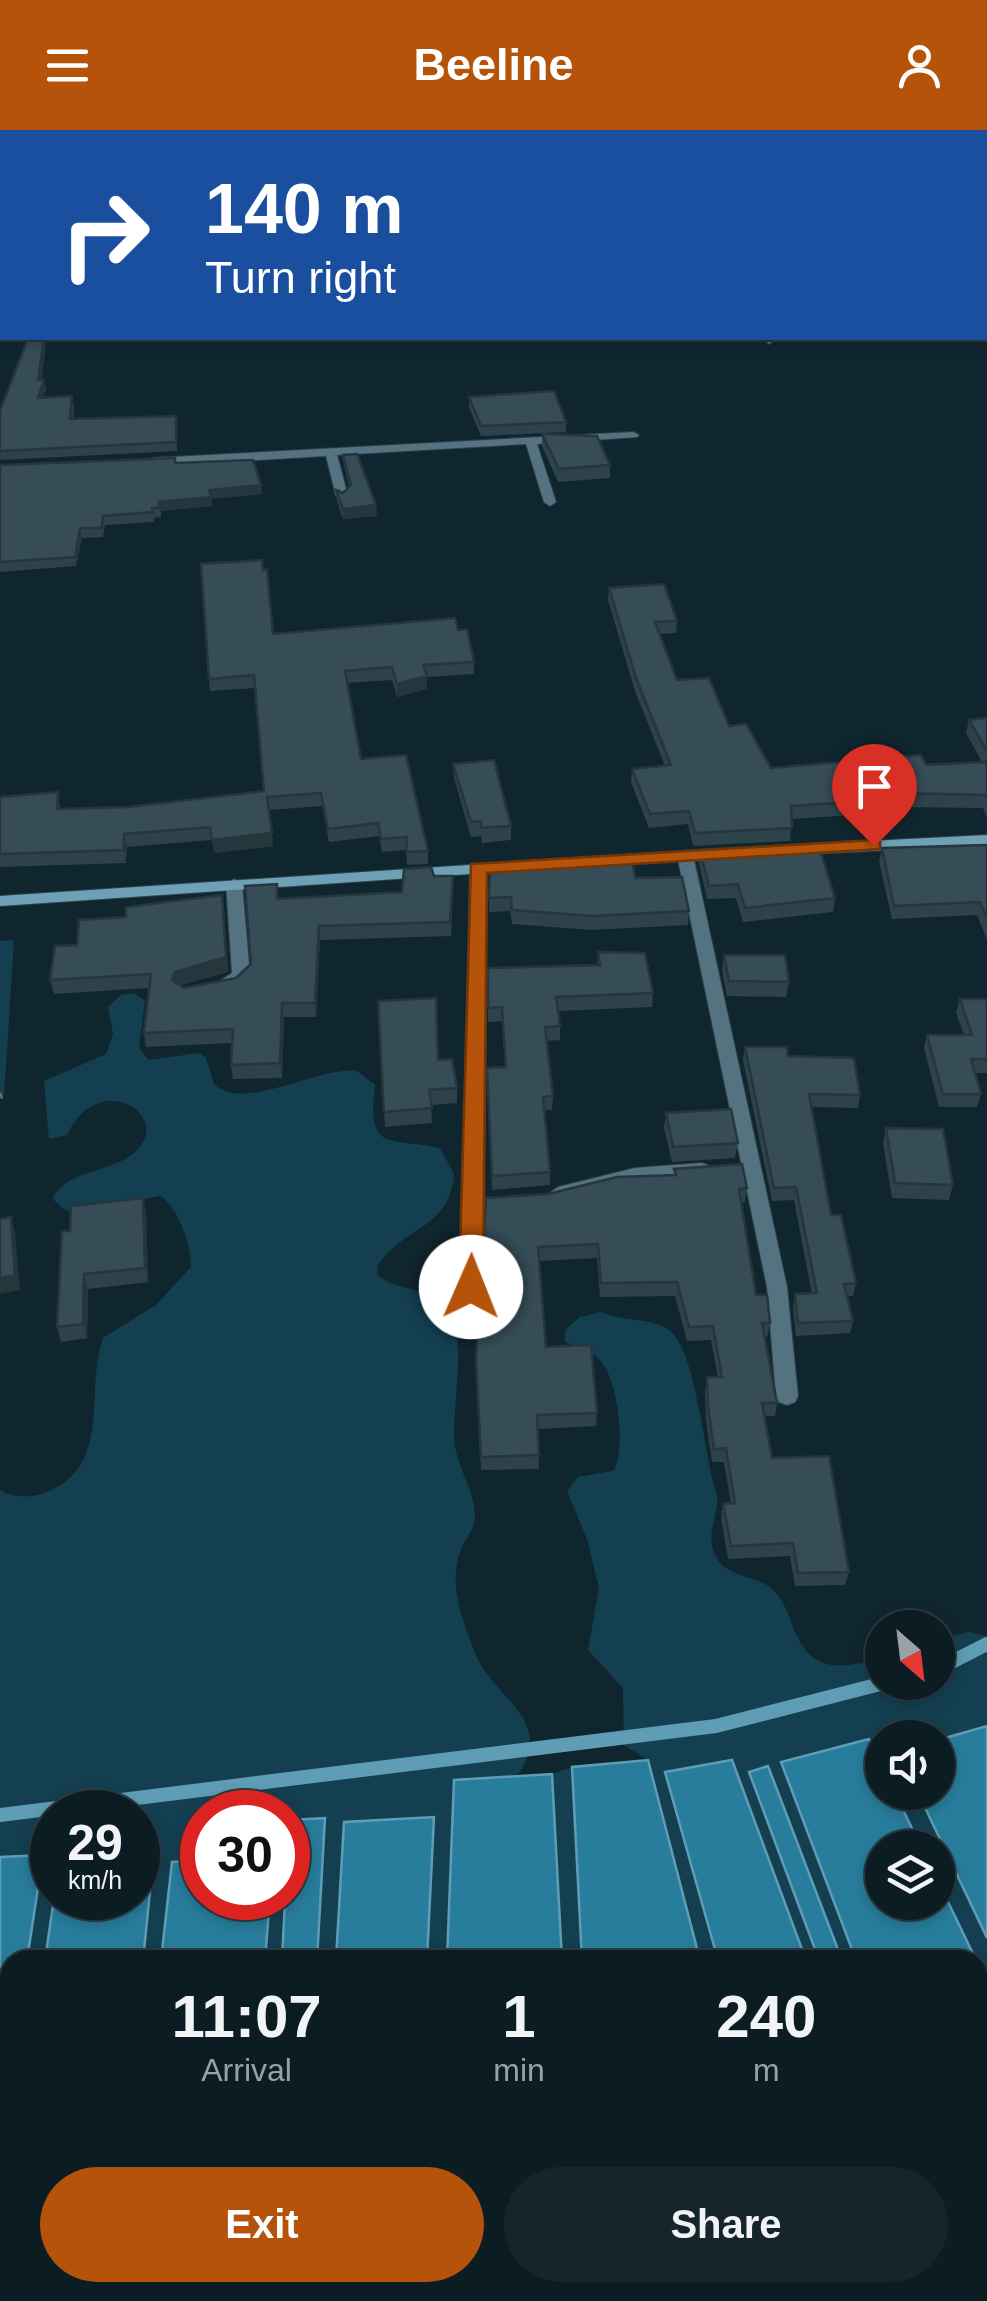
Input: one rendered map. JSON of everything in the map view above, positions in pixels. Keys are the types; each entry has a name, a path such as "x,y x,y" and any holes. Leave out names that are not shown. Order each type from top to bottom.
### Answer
{"street":[{"path":"137,462 633,436"},
{"path":"532,442 550,502"},
{"path":"330,453 342,496"},
{"path":"760,851 987,840"},
{"path":"0,901 742,852"},
{"path":"685,855 735,1168 777,1286 787,1396"},
{"path":"471,1287 481,1201 478,868"},
{"path":"201,989 231,984 242,975 234,884"},
{"path":"528,1198 635,1174 735,1168"}],"shaded area":[{"path":"14,940 4,1095 0,1096 0,941"},
{"path":"134,993 145,1001 139,1048 149,1060 199,1053 206,1058 214,1084 227,1092 244,1094 341,1071 357,1071 375,1085 373,1107 378,1132 395,1141 440,1148 454,1174 443,1207 387,1253 377,1267 378,1276 439,1300 453,1318 458,1350 455,1446 475,1515 457,1563 458,1602 475,1653 518,1710 530,1739 517,1776 454,1781 447,1950 427,1950 433,1818 344,1822 337,1950 318,1950 325,1818 310,1819 310,1790 180,1790 180,1861 172,1862 162,1950 144,1950 147,1920 160,1920 160,1790 30,1790 30,1856 0,1857 0,1490 16,1496 39,1495 66,1481 80,1466 93,1426 103,1338 156,1305 191,1267 183,1228 161,1196 89,1213 63,1208 53,1198 72,1180 123,1160 143,1142 144,1119 124,1103 110,1101 95,1105 80,1116 67,1135 49,1139 44,1081 106,1054 113,1034 108,1007 121,995"},
{"path":"601,1312 662,1326 679,1341 693,1382 717,1495 711,1540 715,1555 727,1568 765,1584 776,1593 798,1639 816,1659 838,1665 865,1662 865,1700 955,1700 955,1635 969,1632 987,1636 987,1726 955,1735 955,1720 865,1720 865,1740 781,1762 852,1950 838,1950 768,1766 749,1773 815,1950 802,1950 732,1760 665,1773 715,1950 697,1950 648,1760 624,1745 623,1688 588,1650 599,1588 587,1539 567,1491 578,1477 613,1471 620,1431 606,1368 595,1356 565,1341 565,1330 580,1317"},
{"path":"987,1726 987,1938 955,1871 955,1830 936,1830 926,1810 955,1810 955,1735"},
{"path":"865,1740 865,1810 903,1810 913,1830 865,1830 865,1920 955,1920 955,1916 971,1950 852,1950 781,1762"},
{"path":"648,1760 697,1950 581,1950 572,1767"},
{"path":"732,1760 802,1950 715,1950 665,1772"},
{"path":"768,1766 838,1950 815,1950 749,1772"},
{"path":"572,1767 581,1950 561,1950 552,1774"},
{"path":"552,1774 561,1950 447,1950 454,1780"},
{"path":"903,1810 926,1810 936,1830 913,1830"},
{"path":"434,1817 427,1950 337,1950 344,1822"},
{"path":"325,1818 318,1950 282,1950 284,1920 310,1920 310,1819"},
{"path":"30,1856 30,1920 33,1920 29,1950 0,1950 0,1857"},
{"path":"180,1861 180,1920 268,1920 266,1950 162,1950 172,1862"},
{"path":"955,1871 987,1938 987,1950 971,1950 955,1916"},
{"path":"33,1920 51,1920 46,1950 29,1950"},
{"path":"51,1920 147,1920 144,1950 46,1950"},
{"path":"268,1920 284,1920 282,1950 266,1950"}],"building":[{"path":"27,340 44,340 38,380 44,380 38,398 72,396 70,419 176,416 176,442 0,451 0,411"},
{"path":"554,391 566,422 481,426 469,397"},
{"path":"542,434 597,436 610,465 559,469"},
{"path":"357,454 376,505 343,509 336,490 343,493 351,485 343,455"},
{"path":"175,458 175,463 253,460 261,485 209,490 211,497 159,502 159,508 152,508 153,512 103,516 102,528 80,528 75,557 0,562 0,465"},
{"path":"262,560 263,570 267,569 273,634 455,618 458,630 467,629 474,662 423,665 427,676 397,684 392,667 345,671 361,759 406,755 428,851 406,852 407,837 381,839 378,823 328,829 321,793 267,797 272,833 212,840 210,827 124,834 124,850 0,854 0,797 58,792 57,809 128,807 264,791 254,675 209,679 201,564"},
{"path":"664,584 677,621 655,622 677,680 709,678 729,726 746,724 771,768 921,755 926,765 987,762 987,797 900,793 903,799 791,806 792,828 695,833 689,811 650,814 632,769 671,765 636,678 609,588"},
{"path":"987,718 987,751 969,720"},
{"path":"494,760 511,826 481,828 481,821 471,822 453,764"},
{"path":"793,845 793,850 820,850 835,898 745,908 738,884 709,886 700,850"},
{"path":"987,845 987,918 980,902 894,906 882,848"},
{"path":"633,864 635,878 682,877 689,911 592,916 512,910 511,897 489,898 490,871"},
{"path":"431,867 434,876 453,876 450,922 319,926 315,1003 282,1003 280,1063 231,1065 233,1029 144,1033 151,974 50,980 55,946 77,945 79,920 126,917 126,907 222,895 226,957 175,972 172,980 184,988 236,978 251,964 245,886 277,884 277,899 402,892 404,869"},
{"path":"598,952 645,953 653,993 556,997 560,1026 545,1027 553,1096 543,1097 550,1172 492,1176 487,1068 506,1067 502,1007 488,1008 488,968 600,965"},
{"path":"724,955 785,955 789,982 729,981"},
{"path":"436,998 438,1060 452,1059 457,1088 429,1090 432,1108 384,1112 378,1001"},
{"path":"960,999 987,999 987,1059 971,1059 981,1094 943,1094 927,1035 972,1035"},
{"path":"745,1047 787,1047 788,1056 854,1058 860,1095 809,1094 831,1215 841,1215 856,1283 844,1284 853,1321 798,1323 795,1294 817,1293 796,1187 774,1188"},
{"path":"731,1109 738,1143 673,1147 666,1113"},
{"path":"886,1128 943,1129 953,1185 895,1183"},
{"path":"742,1164 747,1188 739,1189 756,1295 767,1295 770,1323 762,1323 777,1403 762,1403 772,1458 829,1456 849,1572 798,1573 793,1543 731,1546 723,1504 735,1503 726,1448 714,1449 708,1407 707,1377 722,1377 713,1326 689,1327 677,1282 601,1283 598,1244 538,1247 546,1347 591,1345 597,1413 537,1415 539,1455 481,1457 476,1360 486,1198 548,1194 617,1177 676,1175 674,1169"},
{"path":"143,1198 145,1268 84,1274 83,1324 57,1327 62,1231 70,1231 71,1206"},
{"path":"11,1217 15,1275 0,1278 0,1219"}],"waterway":[{"path":"955,1660 987,1644"},
{"path":"0,1815 716,1726 865,1688"}],"route":[{"path":"471,1287 478,868 874,846"}]}
